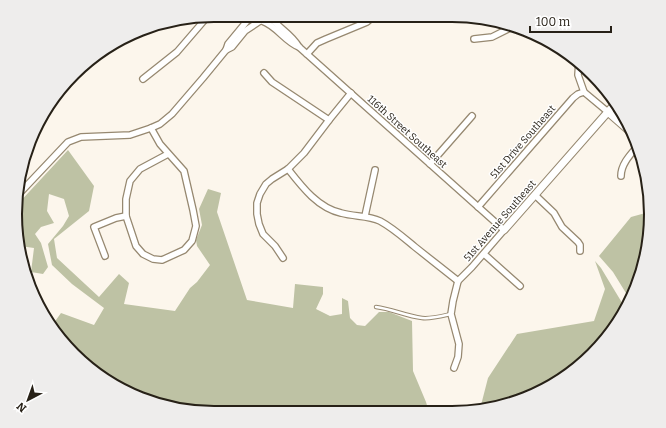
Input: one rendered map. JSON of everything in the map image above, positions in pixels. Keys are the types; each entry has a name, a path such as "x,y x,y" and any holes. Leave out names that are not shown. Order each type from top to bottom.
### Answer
{"street":[{"path":"143,79 177,52 203,22"},
{"path":"24,189 68,142 81,137 130,135 160,124 172,114 226,50 228,44 247,22"},
{"path":"226,50 232,47 245,31 259,22"},
{"name":"116th Street Southeast","path":"264,22 268,23 294,45 299,46"},
{"name":"116th Street Southeast","path":"273,22 351,94 504,230"},
{"path":"307,54 317,43 367,22"},
{"path":"474,39 492,37 506,30"},
{"path":"578,70 578,75 584,92 621,123"},
{"path":"264,73 272,82 329,120"},
{"name":"51st Drive Southeast","path":"478,207 573,98 584,92"},
{"path":"283,258 275,246 263,234 259,224 257,208 260,194 272,178 288,169 304,153 351,94"},
{"name":"51st Avenue Southeast","path":"454,368 458,357 459,344 451,314 458,281 484,254 612,107"},
{"path":"430,164 472,116"},
{"path":"151,128 160,144 184,171 196,226 192,241 184,250 162,260 153,259 143,254 136,246 126,216 126,199 130,181 140,169 168,154"},
{"path":"621,176 621,170 628,157 633,151"},
{"path":"288,169 312,197 325,206 339,213 352,216 365,216 380,221 395,230 458,281"},
{"path":"365,216 375,170"},
{"path":"535,195 554,213 562,227 578,242 580,245 580,251"},
{"path":"105,256 94,227 116,218 126,216"},
{"path":"484,254 520,286"}],"lane":[{"path":"376,308 387,309 414,317 424,318 451,314"}],"green space":[{"path":"68,150 94,186 89,211 54,239 57,258 99,297 119,274 129,283 124,304 175,311 190,288 197,282 210,265 197,246 196,240 202,225 199,209 208,189 221,193 217,212 247,300 293,308 295,284 323,287 323,294 316,309 330,316 342,314 342,298 348,301 350,318 357,325 365,326 379,312 389,312 412,321 413,371 427,406 201,406 152,396 129,386 107,374 87,358 78,350 55,322 61,313 94,325 104,308 72,284 52,265 48,244 69,216 64,199 49,194 47,211 54,223 41,227 35,234 41,243 48,267 43,274 31,272 34,248 25,247 22,227 22,199"},
{"path":"644,213 644,227 634,276 626,294 613,272 599,256 631,217"},
{"path":"595,261 601,268 622,303 612,321 588,350 559,374 537,386 514,396 481,403 488,378 517,334 594,321 605,289"}]}
